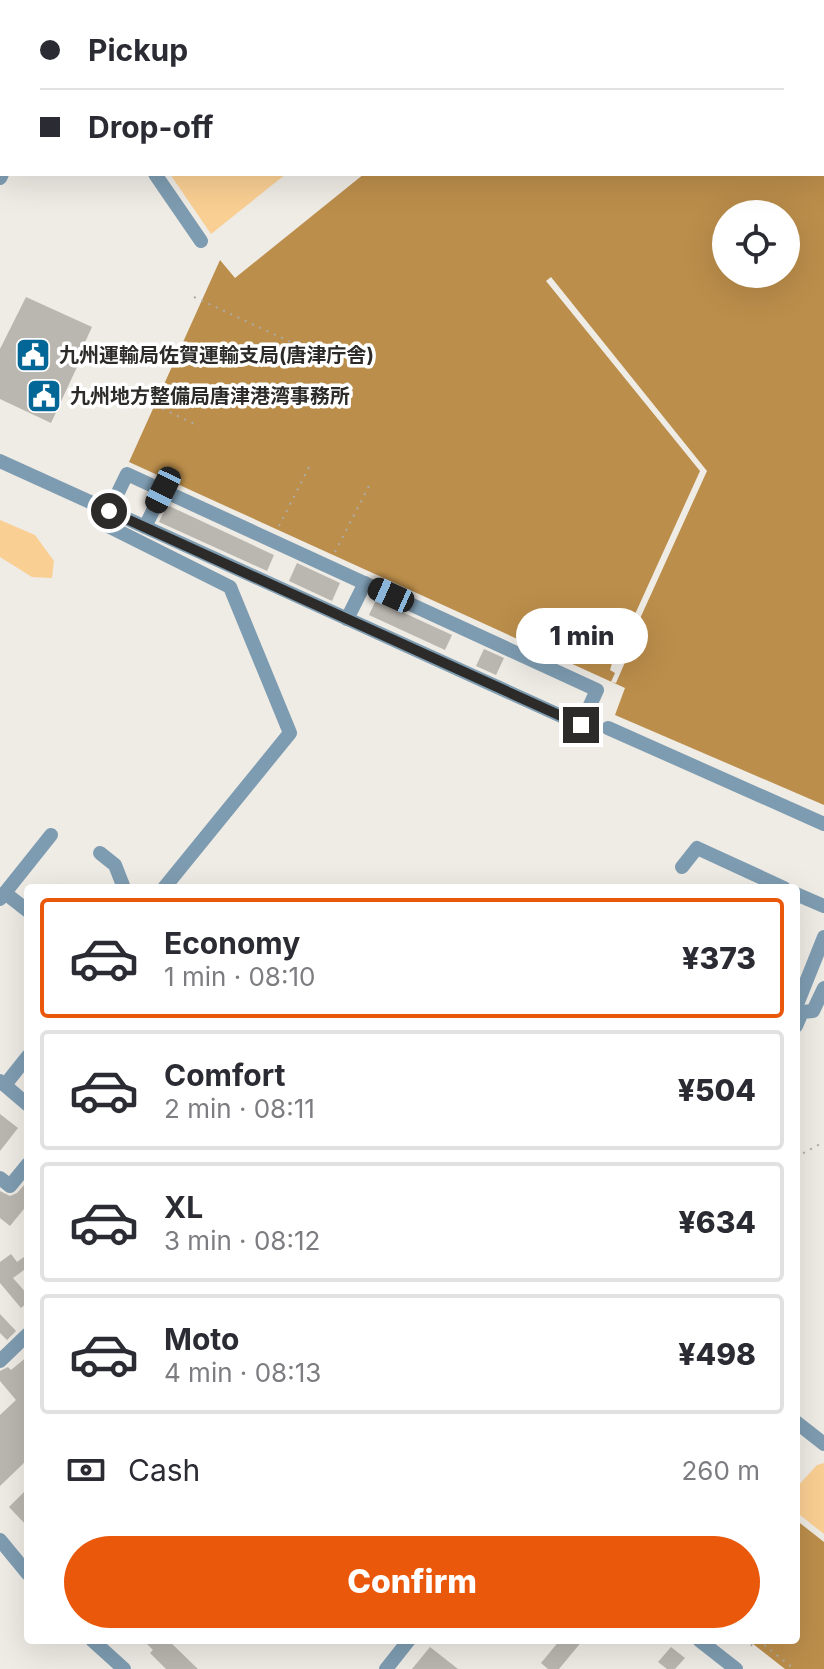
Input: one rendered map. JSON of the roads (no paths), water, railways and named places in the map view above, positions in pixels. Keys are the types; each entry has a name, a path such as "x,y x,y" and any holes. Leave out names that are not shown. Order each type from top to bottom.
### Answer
{"street":[{"path":"156,176 201,241"},
{"path":"0,461 230,587 290,733 167,884"},
{"path":"127,474 597,690 581,725 145,527 108,518 127,474"},
{"path":"145,527 163,490"},
{"path":"347,619 365,583"},
{"path":"608,728 824,824"},
{"path":"24,909 2,896 51,835"},
{"path":"682,867 697,848 775,884"},
{"path":"100,853 115,865 122,884"},
{"path":"800,896 824,906"},
{"path":"800,997 824,937"},
{"path":"800,1017 802,1012 813,1011 824,988"},
{"path":"24,1060 2,1083 24,1102"},
{"path":"0,1178 10,1186 24,1169"},
{"path":"0,1361 24,1338"},
{"path":"800,1425 824,1444"},
{"path":"0,1540 24,1569"},
{"path":"96,1644 124,1669"},
{"path":"386,1669 406,1644"},
{"path":"704,1644 736,1669"}],"place":[{"name":"九州運輸局佐賀運輸支局(唐津庁舎)","path":"33,355"},
{"name":"九州地方整備局唐津港湾事務所","path":"44,396"}]}
